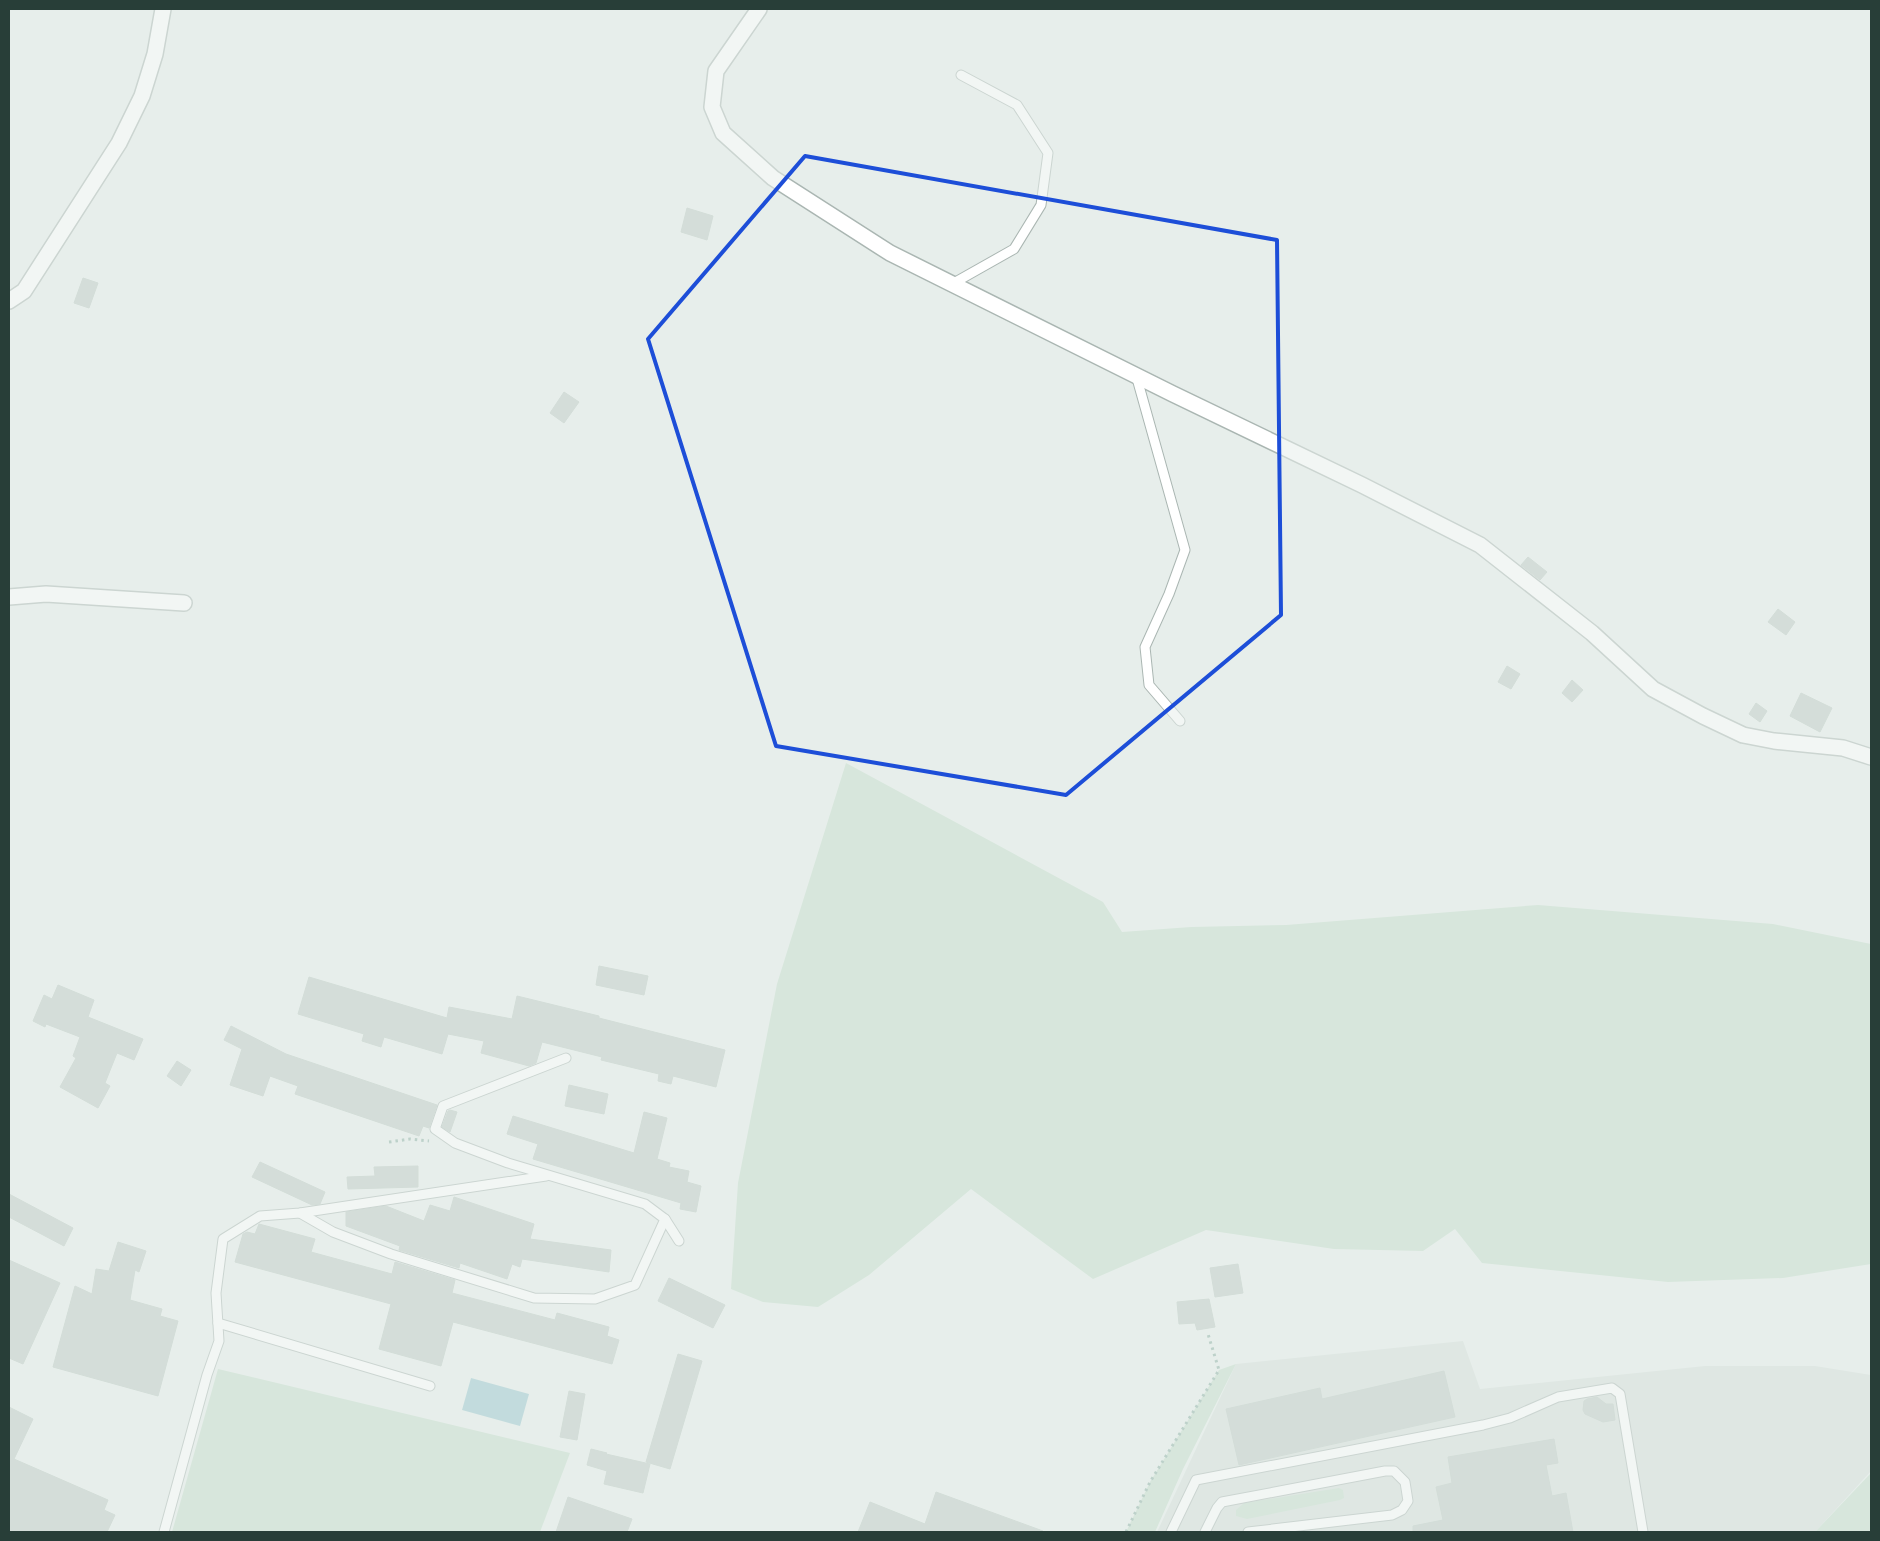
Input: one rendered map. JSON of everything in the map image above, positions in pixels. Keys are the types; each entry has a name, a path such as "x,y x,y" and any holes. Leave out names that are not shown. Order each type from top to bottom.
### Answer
{"street":[{"path":"9,301 24,291 119,143 142,96 156,54 163,9"},
{"path":"759,9 716,70 712,107 724,133 773,178 890,253 1480,545 1592,632 1652,688 1703,716 1742,735 1774,741 1843,748 1871,757"},
{"path":"9,597 46,594 184,604"}],"lane":[{"path":"952,284 1014,249 1041,205 1048,153 1017,104 961,75"},
{"path":"1136,375 1186,550 1146,647 1149,685 1180,721"},
{"path":"566,1058 443,1106 435,1129 455,1143 508,1163 645,1204 665,1219 679,1241"},
{"path":"164,1532 207,1376 219,1341 216,1293 223,1239 260,1216 300,1213 548,1175"},
{"path":"300,1213 333,1232 391,1254 534,1298 586,1299 594,1299 634,1284 665,1219"},
{"path":"218,1323 430,1386"},
{"path":"1171,1532 1196,1480 1483,1425 1510,1418 1558,1397 1612,1388 1620,1394 1643,1532"},
{"path":"1205,1532 1222,1502 1385,1471 1394,1471 1405,1482 1408,1501 1402,1510 1392,1515 1248,1532"}],"path":[{"path":"389,1142 410,1139 455,1143"},
{"path":"1126,1532 1150,1482 1219,1370 1208,1334"}],"highlighted area":[{"path":"805,156 1277,240 1281,615 1066,795 776,746 648,339"}],"shaded area":[{"path":"1463,1341 1480,1389 1705,1366 1815,1366 1871,1375 1871,1471 1815,1532 1157,1532 1236,1364"}],"green space":[{"path":"846,763 1103,902 1122,932 1191,927 1286,925 1538,905 1773,924 1871,944 1871,1264 1783,1278 1668,1282 1482,1263 1455,1229 1423,1251 1334,1249 1206,1230 1093,1279 971,1189 869,1275 818,1307 763,1302 731,1289 738,1183 777,984"},
{"path":"1236,1364 1183,1469 1155,1532 1126,1532 1150,1482 1219,1370"},
{"path":"218,1369 570,1453 540,1532 172,1532"},
{"path":"1871,1473 1871,1532 1815,1532"},
{"path":"1339,1488 1343,1490 1344,1498 1340,1500 1247,1519 1236,1516 1236,1510 1244,1503"}],"water":[{"path":"471,1378 529,1394 520,1426 462,1410"}],"building":[{"path":"687,208 713,216 707,240 681,232"},
{"path":"83,278 98,283 89,308 74,303"},
{"path":"564,392 579,402 564,423 550,413"},
{"path":"1528,557 1547,572 1540,580 1521,565"},
{"path":"1778,609 1795,622 1786,635 1768,622"},
{"path":"1507,666 1520,674 1511,689 1498,682"},
{"path":"1572,680 1583,690 1572,702 1562,693"},
{"path":"1801,693 1832,708 1820,732 1790,716"},
{"path":"1756,703 1767,711 1760,722 1749,714"},
{"path":"599,966 648,976 644,995 596,985"},
{"path":"309,977 447,1018 449,1007 512,1019 517,996 725,1050 716,1087 673,1076 671,1084 658,1081 659,1074 601,1060 602,1057 542,1042 536,1063 529,1066 481,1053 484,1041 448,1034 442,1054 384,1037 381,1047 362,1041 364,1034 298,1014"},
{"path":"58,985 94,1000 88,1017 143,1039 134,1060 117,1053 105,1083 110,1086 98,1108 60,1087 76,1058 73,1056 80,1037 46,1024 45,1027 33,1021 44,995 52,999"},
{"path":"231,1026 286,1054 437,1105 429,1128 423,1126 419,1136 295,1094 298,1086 270,1076 263,1096 230,1085 242,1049 224,1040"},
{"path":"177,1061 191,1070 181,1086 167,1076"},
{"path":"569,1085 608,1094 604,1114 565,1106"},
{"path":"450,1110 457,1112 450,1132 442,1127"},
{"path":"644,1112 667,1118 657,1159 670,1163 669,1167 689,1171 687,1182 701,1186 696,1212 680,1209 681,1203 533,1159 538,1144 507,1134 513,1116 634,1153"},
{"path":"260,1162 325,1192 320,1204 312,1205 252,1177"},
{"path":"418,1166 418,1187 348,1189 347,1177 375,1176 374,1167"},
{"path":"9,1194 73,1228 64,1246 9,1217"},
{"path":"454,1197 534,1224 530,1239 611,1250 609,1272 522,1259 520,1267 512,1264 507,1279 460,1263 459,1268 399,1250 400,1246 346,1226 346,1212 386,1206 424,1221 430,1205 450,1211"},
{"path":"259,1224 315,1239 311,1252 392,1274 395,1262 455,1280 452,1293 555,1320 557,1313 609,1327 607,1336 619,1340 612,1364 453,1322 441,1366 379,1349 391,1304 235,1262 243,1234 247,1232 255,1234"},
{"path":"118,1242 146,1251 139,1272 135,1270 130,1300 162,1309 160,1316 178,1321 158,1396 53,1367 75,1286 92,1294 96,1269 109,1271"},
{"path":"9,1260 60,1283 23,1364 9,1358"},
{"path":"1238,1264 1243,1293 1215,1297 1210,1268"},
{"path":"669,1278 725,1305 713,1328 658,1301"},
{"path":"1209,1299 1215,1327 1197,1330 1195,1323 1179,1324 1177,1302"},
{"path":"678,1354 702,1361 670,1469 646,1462"},
{"path":"1444,1371 1455,1417 1239,1465 1226,1409 1320,1388 1322,1399"},
{"path":"569,1391 585,1394 577,1440 560,1437"},
{"path":"1597,1397 1606,1404 1613,1404 1615,1420 1603,1422 1585,1414 1583,1410 1584,1401"},
{"path":"9,1407 33,1419 14,1459 108,1500 104,1510 115,1515 107,1532 9,1532"},
{"path":"1554,1439 1558,1463 1546,1465 1552,1496 1566,1493 1573,1532 1413,1532 1413,1526 1443,1520 1436,1487 1452,1483 1448,1457"},
{"path":"591,1449 650,1464 643,1493 604,1484 607,1471 587,1465"},
{"path":"936,1492 1043,1531 858,1532 870,1502 925,1524"},
{"path":"568,1497 632,1519 627,1532 556,1532"}]}
